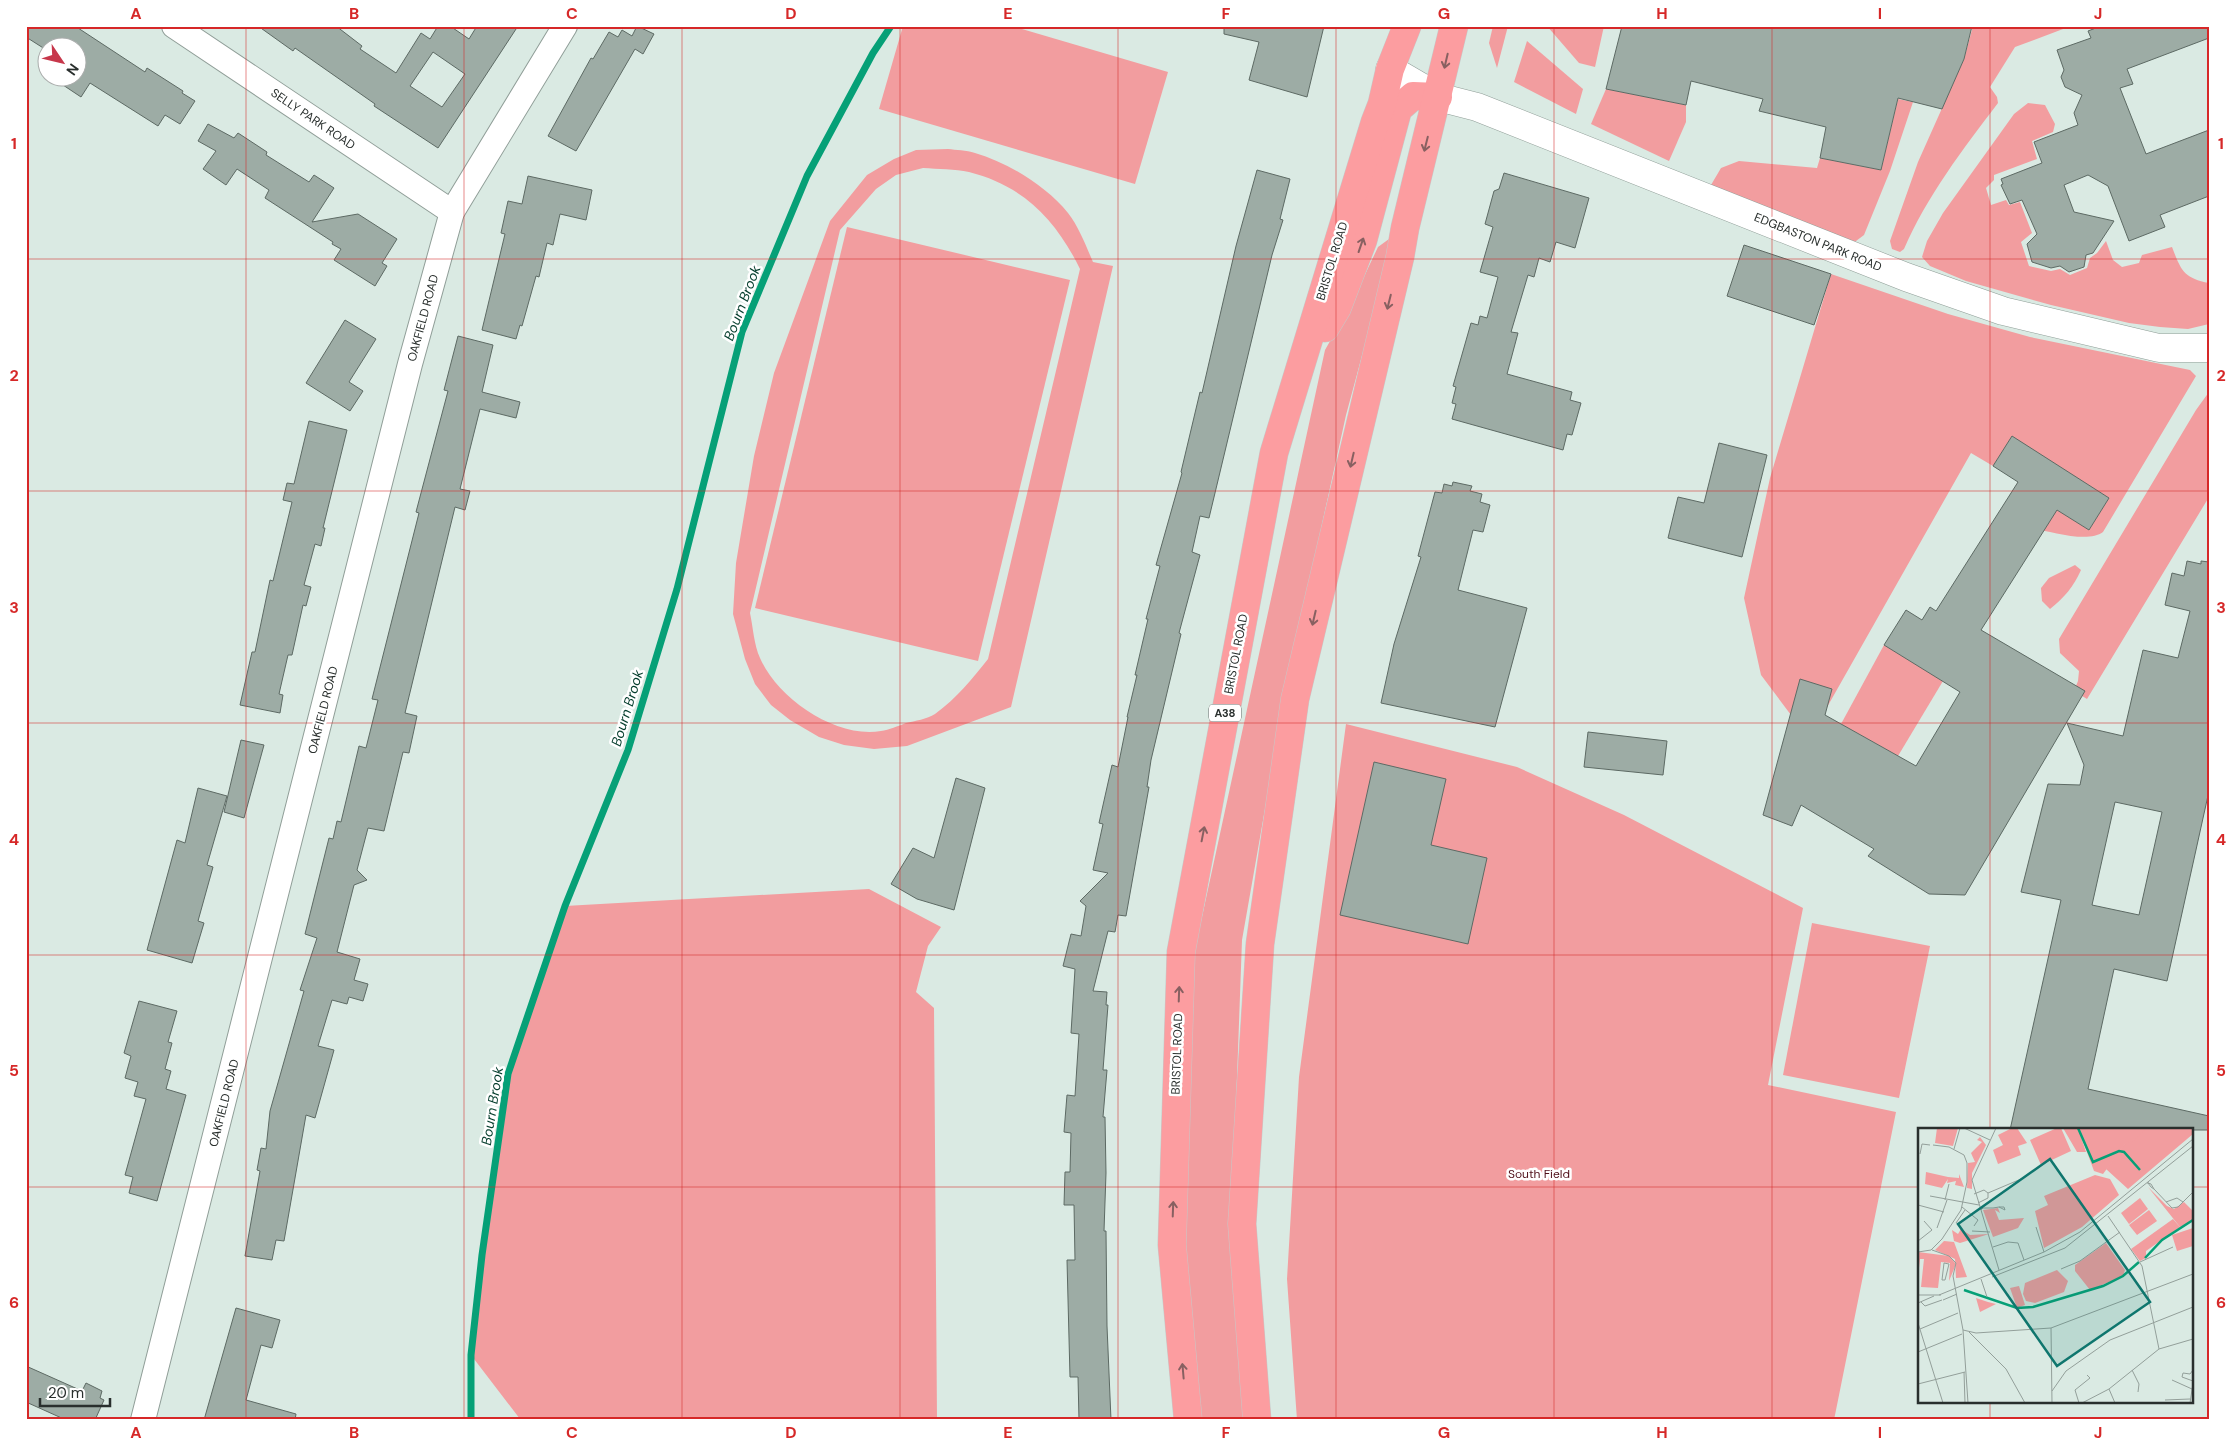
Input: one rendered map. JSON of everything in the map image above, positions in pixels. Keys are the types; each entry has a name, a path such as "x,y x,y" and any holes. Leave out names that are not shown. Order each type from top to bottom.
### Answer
{"highway":[{"name":"BRISTOL ROAD","path":"1188,1420 1172,1245 1181,952 1274,453 1382,104 1390,69 1406,26"},
{"path":"1257,1420 1242,1224 1260,944 1294,699 1454,26"},
{"path":"1301,366 1338,308 1363,240 1398,109 1413,96 1438,96"}],"street":[{"name":"SELLY PARK ROAD","path":"174,26 452,212"},
{"name":"OAKFIELD ROAD","path":"143,1420 410,364 452,212 565,26"},
{"name":"EDGBASTON PARK ROAD","path":"1390,69 1438,96 1477,107 1906,277 2004,311 2159,348 2209,348"}],"green space":[{"path":"903,26 1012,26 1168,72 1135,184 879,109"},
{"path":"1493,26 1508,26 1497,68 1489,43"},
{"path":"1547,26 1604,26 1595,67 1579,63"},
{"path":"1973,26 2071,26 2015,47 1990,87 1997,97 1998,103 1946,173 1923,210 1904,249 1900,252 1892,249 1890,241 1918,162 1964,59"},
{"path":"1527,41 1583,89 1576,114 1514,82"},
{"path":"1606,89 1686,105 1686,122 1669,161 1591,124"},
{"path":"1898,99 1913,102 1890,171 1864,235 1852,244 1711,185 1721,168 1739,161 1817,168 1820,158 1881,170"},
{"path":"2028,103 2045,105 2055,124 2053,132 2032,141 2037,159 1994,175 1994,180 1986,188 1991,205 2006,200 2009,205 2020,202 2032,233 2021,242 2029,266 2051,271 2060,269 2070,275 2087,268 2090,258 2097,253 2106,241 2113,260 2122,267 2139,263 2142,255 2172,247 2184,272 2200,281 2209,283 2209,324 2188,329 2160,327 2129,323 2051,305 1966,281 1930,266 1922,257 1927,241 1943,213 2014,114"},
{"path":"948,149 968,151 988,157 1014,169 1038,185 1068,213 1079,230 1093,262 1113,266 1011,707 907,746 874,749 844,745 819,737 790,720 771,705 755,684 745,659 733,614 736,563 754,456 774,373 830,221 867,175 894,159 916,150","holes":["923,168 969,172 989,178 1022,196 1049,220 1071,251 1080,269 988,659 957,695 935,714 925,719 887,730 864,732 846,729 827,722 794,701 780,687 768,673 760,658 750,613 840,230 876,189 896,175"]},
{"path":"847,227 1070,280 978,661 755,608"},
{"path":"1389,239 1392,245 1346,415 1287,684 1242,940 1232,1217 1244,1420 1200,1420 1185,1248 1195,949 1325,350 1351,304 1378,247"},
{"path":"1831,274 1948,314 2030,337 2190,370 2196,376 2103,532 2096,535 2078,537 2029,528 2045,502 2089,530 2109,498 2012,437 1993,466 1971,453 1809,739 1761,675 1744,598 1770,478"},
{"path":"2209,392 2209,497 2087,699 2074,691 2079,671 2060,653 2059,639 2196,410"},
{"path":"2075,565 2081,570 2075,581 2064,596 2050,609 2042,601 2041,588 2049,578"},
{"path":"1884,645 1943,681 1898,756 1841,724"},
{"name":"South Field","path":"1346,724 1517,767 1624,815 1803,908 1768,1085 1896,1112 1834,1420 1297,1420 1287,1279 1299,1077"},
{"path":"869,889 941,927 928,946 916,992 934,1008 937,1419 520,1419 471,1355 508,1074 565,906"},
{"path":"1812,923 1930,946 1899,1098 1783,1075"}],"building":[{"path":"26,26 75,26 145,72 147,68 195,101 180,124 165,115 158,126 90,83 88,86 88,38 38,38 38,45 26,37"},
{"path":"258,26 336,26 362,46 360,49 396,73 421,33 430,39 438,26 450,26 469,39 477,26 518,26 438,148 374,106 375,104 295,48 293,51","holes":["433,52 465,74 442,107 410,86"]},
{"path":"637,26 654,34 643,54 635,49 576,151 548,136 591,58 593,59 609,32 618,37 622,30 632,36"},
{"path":"1224,26 1324,26 1307,97 1249,80 1259,42 1224,34"},
{"path":"1622,26 1972,26 1964,59 1942,109 1898,98 1881,170 1820,158 1826,127 1759,111 1763,99 1691,81 1686,105 1606,89"},
{"path":"2101,26 2209,26 2209,38 2127,69 2133,84 2120,88 2146,154 2209,130 2209,196 2160,215 2165,227 2129,241 2108,186 2088,175 2064,185 2074,212 2114,221 2093,253 2086,255 2084,267 2069,272 2060,266 2051,268 2032,262 2027,244 2037,234 2022,200 2010,204 2001,185 2003,184 2001,179 2042,163 2034,142 2078,125 2074,113 2082,95 2065,87 2061,77 2064,70 2057,50 2091,38 2088,31"},
{"path":"68,88 87,88 81,97"},
{"path":"208,124 234,138 238,133 267,152 266,155 309,182 314,175 334,188 312,222 358,214 397,239 382,263 387,266 375,286 334,260 341,249 332,244 333,242 265,198 269,190 237,169 226,185 203,169 216,151 198,141"},
{"path":"1257,170 1290,179 1280,219 1283,220 1272,255 1209,518 1200,516 1192,552 1200,555 1179,633 1181,634 1151,760 1147,787 1149,787 1126,916 1118,915 1115,932 1108,931 1093,991 1107,992 1106,1005 1108,1005 1103,1070 1107,1070 1103,1117 1105,1117 1106,1173 1104,1231 1106,1231 1107,1326 1111,1420 1079,1420 1078,1377 1070,1377 1067,1260 1075,1260 1074,1205 1064,1205 1065,1172 1070,1172 1071,1133 1064,1132 1067,1095 1075,1096 1079,1034 1071,1033 1075,969 1063,966 1071,934 1081,936 1086,906 1080,901 1108,873 1093,870 1103,824 1099,823 1112,765 1118,767 1137,675 1135,675 1148,619 1146,619 1160,566 1156,565 1182,473 1236,246"},
{"path":"1504,173 1589,198 1575,248 1556,242 1550,262 1539,258 1534,277 1528,275 1511,332 1518,333 1507,374 1572,392 1570,400 1581,403 1572,435 1567,434 1563,450 1452,419 1456,404 1452,403 1456,387 1453,386 1471,323 1478,325 1480,316 1487,318 1498,277 1480,272 1493,227 1485,224 1494,191 1499,189"},
{"path":"528,176 592,190 586,220 560,214 553,245 547,243 539,277 536,276 522,326 520,325 516,339 482,330 505,234 501,233 508,201 522,204"},
{"path":"1744,245 1831,274 1814,325 1727,296"},
{"path":"345,320 376,339 349,382 363,391 350,411 306,383"},
{"path":"458,336 493,345 482,392 520,402 516,418 480,409 460,489 470,491 465,510 455,507 405,713 417,716 409,753 403,752 384,831 368,828 357,870 367,880 354,885 337,952 360,959 354,980 368,984 363,1001 349,997 347,1004 332,1000 318,1046 334,1050 315,1118 306,1115 284,1241 276,1240 272,1260 245,1256 260,1171 257,1170 261,1148 266,1149 270,1111 304,991 300,990 317,938 305,934 329,838 333,839 337,821 341,822 359,746 366,748 378,700 372,699 419,513 416,512 448,391 444,390"},
{"path":"309,421 347,430 323,528 325,528 321,546 315,544 304,585 311,587 306,606 303,605 292,655 288,655 279,694 283,695 280,713 240,705 252,652 255,652 270,580 273,581 292,502 283,500 287,483 294,484"},
{"path":"2012,436 2109,498 2089,530 2057,510 1981,630 2085,691 1965,895 1929,894 1868,856 1874,849 1801,805 1792,826 1763,815 1800,679 1832,689 1825,715 1916,766 1960,692 1884,645 1906,610 1922,620 1930,607 1936,611 2018,482 1993,466"},
{"path":"1719,443 1767,455 1742,557 1668,538 1678,497 1704,503"},
{"path":"1453,482 1472,486 1470,491 1482,494 1480,502 1490,505 1483,532 1473,530 1458,590 1527,608 1495,727 1381,703 1394,644 1421,557 1418,556 1435,492 1442,493 1444,484 1452,486"},
{"path":"2187,561 2201,564 2201,561 2209,562 2209,791 2167,981 2114,969 2088,1089 2209,1116 2209,1130 2192,1130 2192,1128 2010,1128 2061,900 2021,892 2048,784 2080,785 2084,765 2067,723 2123,736 2143,650 2178,658 2190,611 2165,605 2172,573 2184,576","holes":["2115,802 2162,812 2139,915 2092,905"]},
{"path":"1588,732 1667,741 1663,775 1584,767"},
{"path":"241,740 264,745 244,818 224,812"},
{"path":"1374,762 1446,779 1431,845 1487,858 1468,944 1340,915"},
{"path":"956,778 985,788 954,910 917,899 891,884 913,848 934,858"},
{"path":"198,788 227,796 207,865 213,867 198,921 204,923 192,963 147,950 177,840 185,843"},
{"path":"139,1001 177,1011 168,1042 172,1043 165,1069 171,1071 166,1089 186,1095 157,1201 129,1193 133,1177 125,1175 146,1099 134,1096 138,1082 125,1078 131,1056 124,1053"},
{"path":"236,1308 280,1320 272,1348 261,1345 246,1400 296,1414 295,1420 204,1420"},
{"path":"26,1366 82,1391 86,1383 102,1391 100,1398 104,1400 95,1420 66,1420 26,1402"}],"waterway":[{"name":"Bourn Brook","path":"471,1420 471,1355 482,1255 508,1074 565,906 628,750 677,589 742,332 807,176 873,53 891,26"}]}
